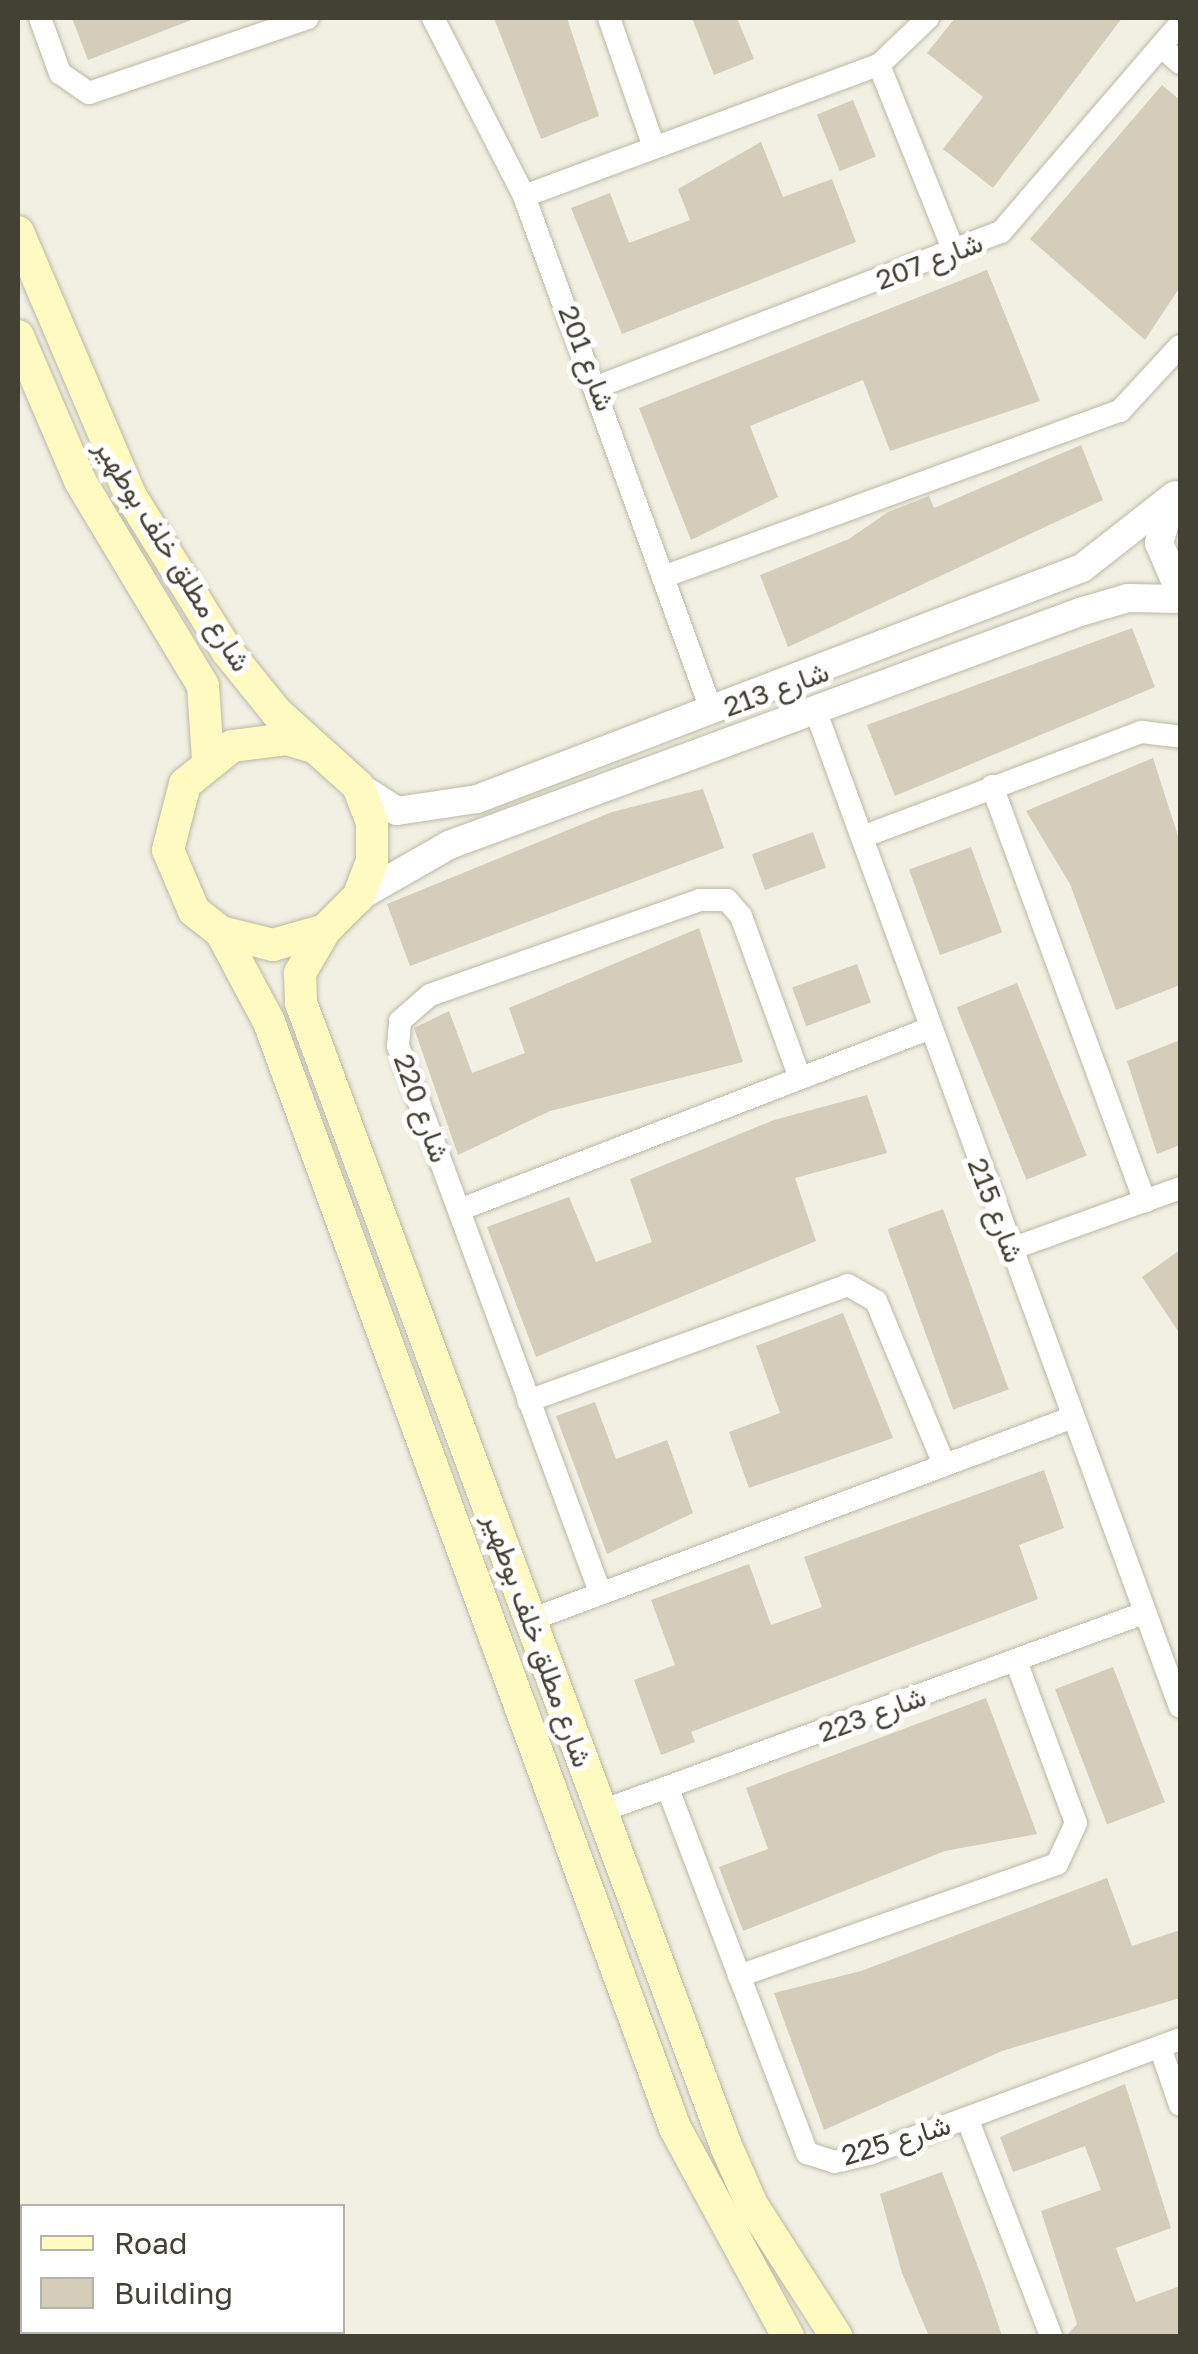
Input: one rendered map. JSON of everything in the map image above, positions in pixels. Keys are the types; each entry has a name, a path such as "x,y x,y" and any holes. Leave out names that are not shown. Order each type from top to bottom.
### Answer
{"main road":[{"name":"شارع مطلق خلف بوطهير","path":"18,232 130,495 227,651 314,747"},
{"name":"شارع مطلق خلف بوطهير","path":"18,336 80,481 203,686 208,759"},
{"path":"259,739 314,747 358,786 372,822 372,860 358,897 324,930 273,945 221,932 185,897 168,850 185,784 208,759 259,739"},
{"name":"شارع مطلق خلف بوطهير","path":"324,930 300,973 301,1003 533,1619 600,1812 752,2205 836,2336"},
{"name":"شارع مطلق خلف بوطهير","path":"221,932 270,1022 675,2128 788,2336"}],"street":[{"path":"40,18 60,73 89,93 264,25 308,18"},
{"name":"شارع 201","path":"432,18 524,196 599,386 712,712"},
{"path":"609,18 654,146"},
{"path":"524,196 879,65 928,18"},
{"name":"شارع 207","path":"599,386 1000,232 1180,24"},
{"path":"1160,46 1180,62"},
{"path":"879,65 954,252"},
{"path":"663,578 1120,411 1180,346"},
{"path":"1178,492 1160,544 1180,595"},
{"name":"شارع 213","path":"358,786 397,811 456,806 712,712 1082,568 1178,492"},
{"name":"شارع 213","path":"358,897 448,845 1080,612 1128,598 1180,595"},
{"name":"شارع 215","path":"816,712 928,1029 1180,1707"},
{"path":"862,837 1142,732 1180,737"},
{"path":"992,786 1144,1202"},
{"name":"شارع 220","path":"600,1592 398,1046 400,1021 430,995 700,900 726,900 741,916 800,1075"},
{"path":"459,1210 800,1075 928,1029"},
{"path":"1012,1250 1180,1188"},
{"path":"528,1401 848,1285 876,1301 944,1464"},
{"path":"533,1619 1071,1418"},
{"name":"شارع 223","path":"600,1812 1144,1613"},
{"path":"739,1976 1057,1864 1076,1822 1016,1661"},
{"name":"شارع 225","path":"668,1789 807,2152 834,2162 1170,2043"},
{"path":"1170,2043 1180,2104"},
{"path":"967,2118 1051,2336"}],"building":[{"path":"72,18 194,18 194,19 88,60"},
{"path":"494,18 567,18 599,116 541,139"},
{"path":"692,18 737,18 754,59 714,75"},
{"path":"955,18 1122,18 993,188 943,149 983,97 927,53"},
{"path":"1162,85 1180,100 1180,287 1145,340 1030,239"},
{"path":"853,100 876,157 840,171 817,115"},
{"path":"761,142 783,197 832,179 856,242 622,334 571,208 610,193 629,243 690,220 678,189"},
{"path":"987,270 1040,401 890,451 863,380 750,426 778,497 691,540 639,408"},
{"path":"1081,445 1103,500 788,647 760,575 849,539 888,512 929,496 934,508"},
{"path":"1132,628 1155,687 895,796 867,725"},
{"path":"1153,758 1178,836 1180,985 1116,1010 1070,884 1026,811"},
{"path":"703,789 724,848 410,966 387,904 612,812"},
{"path":"813,832 826,868 765,890 752,854"},
{"path":"971,847 1002,933 940,955 909,870"},
{"path":"699,928 743,1062 550,1111 458,1155 414,1028 449,1011 472,1073 525,1053 509,1008"},
{"path":"857,964 871,1003 806,1026 792,988"},
{"path":"1017,983 1087,1155 1026,1180 957,1007"},
{"path":"1180,1040 1180,1145 1157,1154 1127,1061"},
{"path":"867,1095 887,1153 795,1178 816,1241 536,1357 487,1227 569,1197 596,1262 652,1242 630,1179 774,1120"},
{"path":"943,1209 1009,1389 953,1410 888,1229"},
{"path":"1180,1250 1180,1334 1142,1277"},
{"path":"843,1313 893,1438 749,1488 729,1432 780,1413 756,1346"},
{"path":"595,1402 616,1459 667,1440 693,1513 607,1554 556,1416"},
{"path":"1044,1470 1064,1528 1019,1545 1038,1599 691,1732 695,1742 661,1755 634,1680 675,1665 651,1600 749,1564 771,1625 822,1607 804,1557"},
{"path":"1113,1667 1165,1802 1107,1825 1055,1689"},
{"path":"986,1698 1037,1834 945,1851 743,1931 719,1867 768,1849 746,1788"},
{"path":"1107,1878 1132,1946 1180,1930 1180,1998 1002,2051 824,2130 774,1993 861,1971"},
{"path":"1125,2084 1171,2228 1116,2248 1136,2302 1180,2286 1180,2334 1066,2336 1077,2324 1041,2211 1101,2190 1085,2146 1013,2172 1000,2137"},
{"path":"942,2172 1002,2336 929,2336 902,2273 880,2194"}]}
